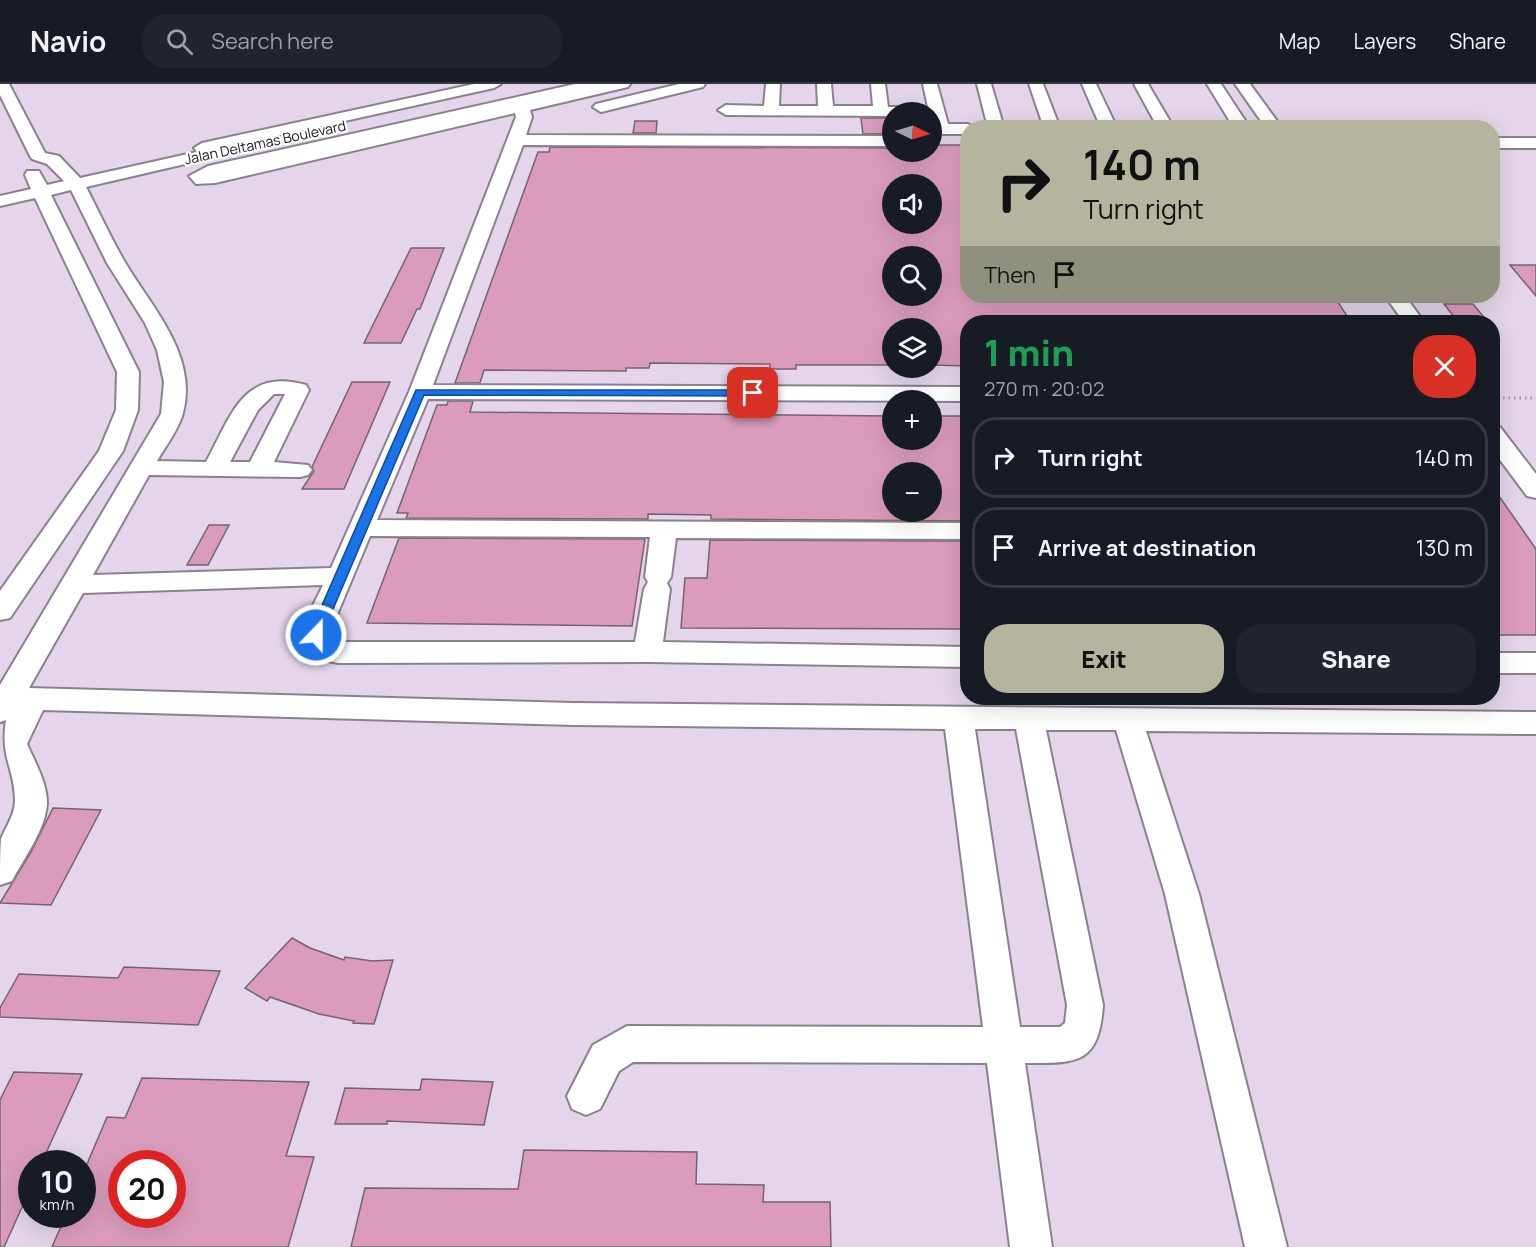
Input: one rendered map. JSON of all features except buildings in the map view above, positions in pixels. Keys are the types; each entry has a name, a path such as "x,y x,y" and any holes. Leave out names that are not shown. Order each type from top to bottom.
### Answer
{"street":[{"path":"2,84 38,156 53,160 73,179 116,263 155,323 168,350 175,382 172,414 143,468 73,584 11,701"},
{"path":"73,179 494,84"},
{"name":"Jalan Deltamas Boulevard","path":"0,201 37,187 73,179 529,84"},
{"path":"595,84 208,171 197,176 201,179 215,178 623,84"},
{"path":"586,110 698,84"},
{"path":"771,110 773,84"},
{"path":"824,84 826,110"},
{"path":"726,110 881,111 878,84"},
{"path":"930,84 932,102"},
{"path":"984,84 994,120"},
{"path":"1036,84 1049,120"},
{"path":"1089,84 1105,120"},
{"path":"1141,84 1161,120"},
{"path":"1214,84 1237,120"},
{"path":"1242,84 1268,120"},
{"path":"661,108 666,92"},
{"path":"1226,101 1255,101"},
{"path":"522,108 524,117 516,140 420,392 316,635 318,650 326,652 648,652 960,657"},
{"path":"942,132 960,130"},
{"path":"942,135 960,140"},
{"path":"516,140 882,141"},
{"path":"1500,143 1536,143"},
{"path":"0,611 111,451 127,410 128,372 37,187 30,163 38,156"},
{"path":"0,191 37,187"},
{"path":"214,469 259,394 273,387 298,390 258,470"},
{"path":"420,392 960,394"},
{"path":"1500,443 1536,491"},
{"path":"143,468 300,470"},
{"path":"362,528 960,531"},
{"path":"648,652 664,529"},
{"path":"73,584 342,576"},
{"path":"1500,663 1536,663"},
{"path":"11,701 574,714 961,735 1032,734 1127,719 1536,723"},
{"path":"0,871 16,843 31,804 25,776 12,744 21,721 11,701"},
{"path":"1127,719 1182,894 1266,1247"},
{"path":"586,1096 606,1058 627,1044 1068,1045 1083,1030 1085,1005 1032,734"},
{"path":"961,735 1031,1247"}],"path":[{"path":"1500,398 1536,398"}],"shaded area":[{"path":"0,84 1536,84 1536,1247 0,1247"}],"route":[{"path":"316,635 420,392 753,393"}]}
